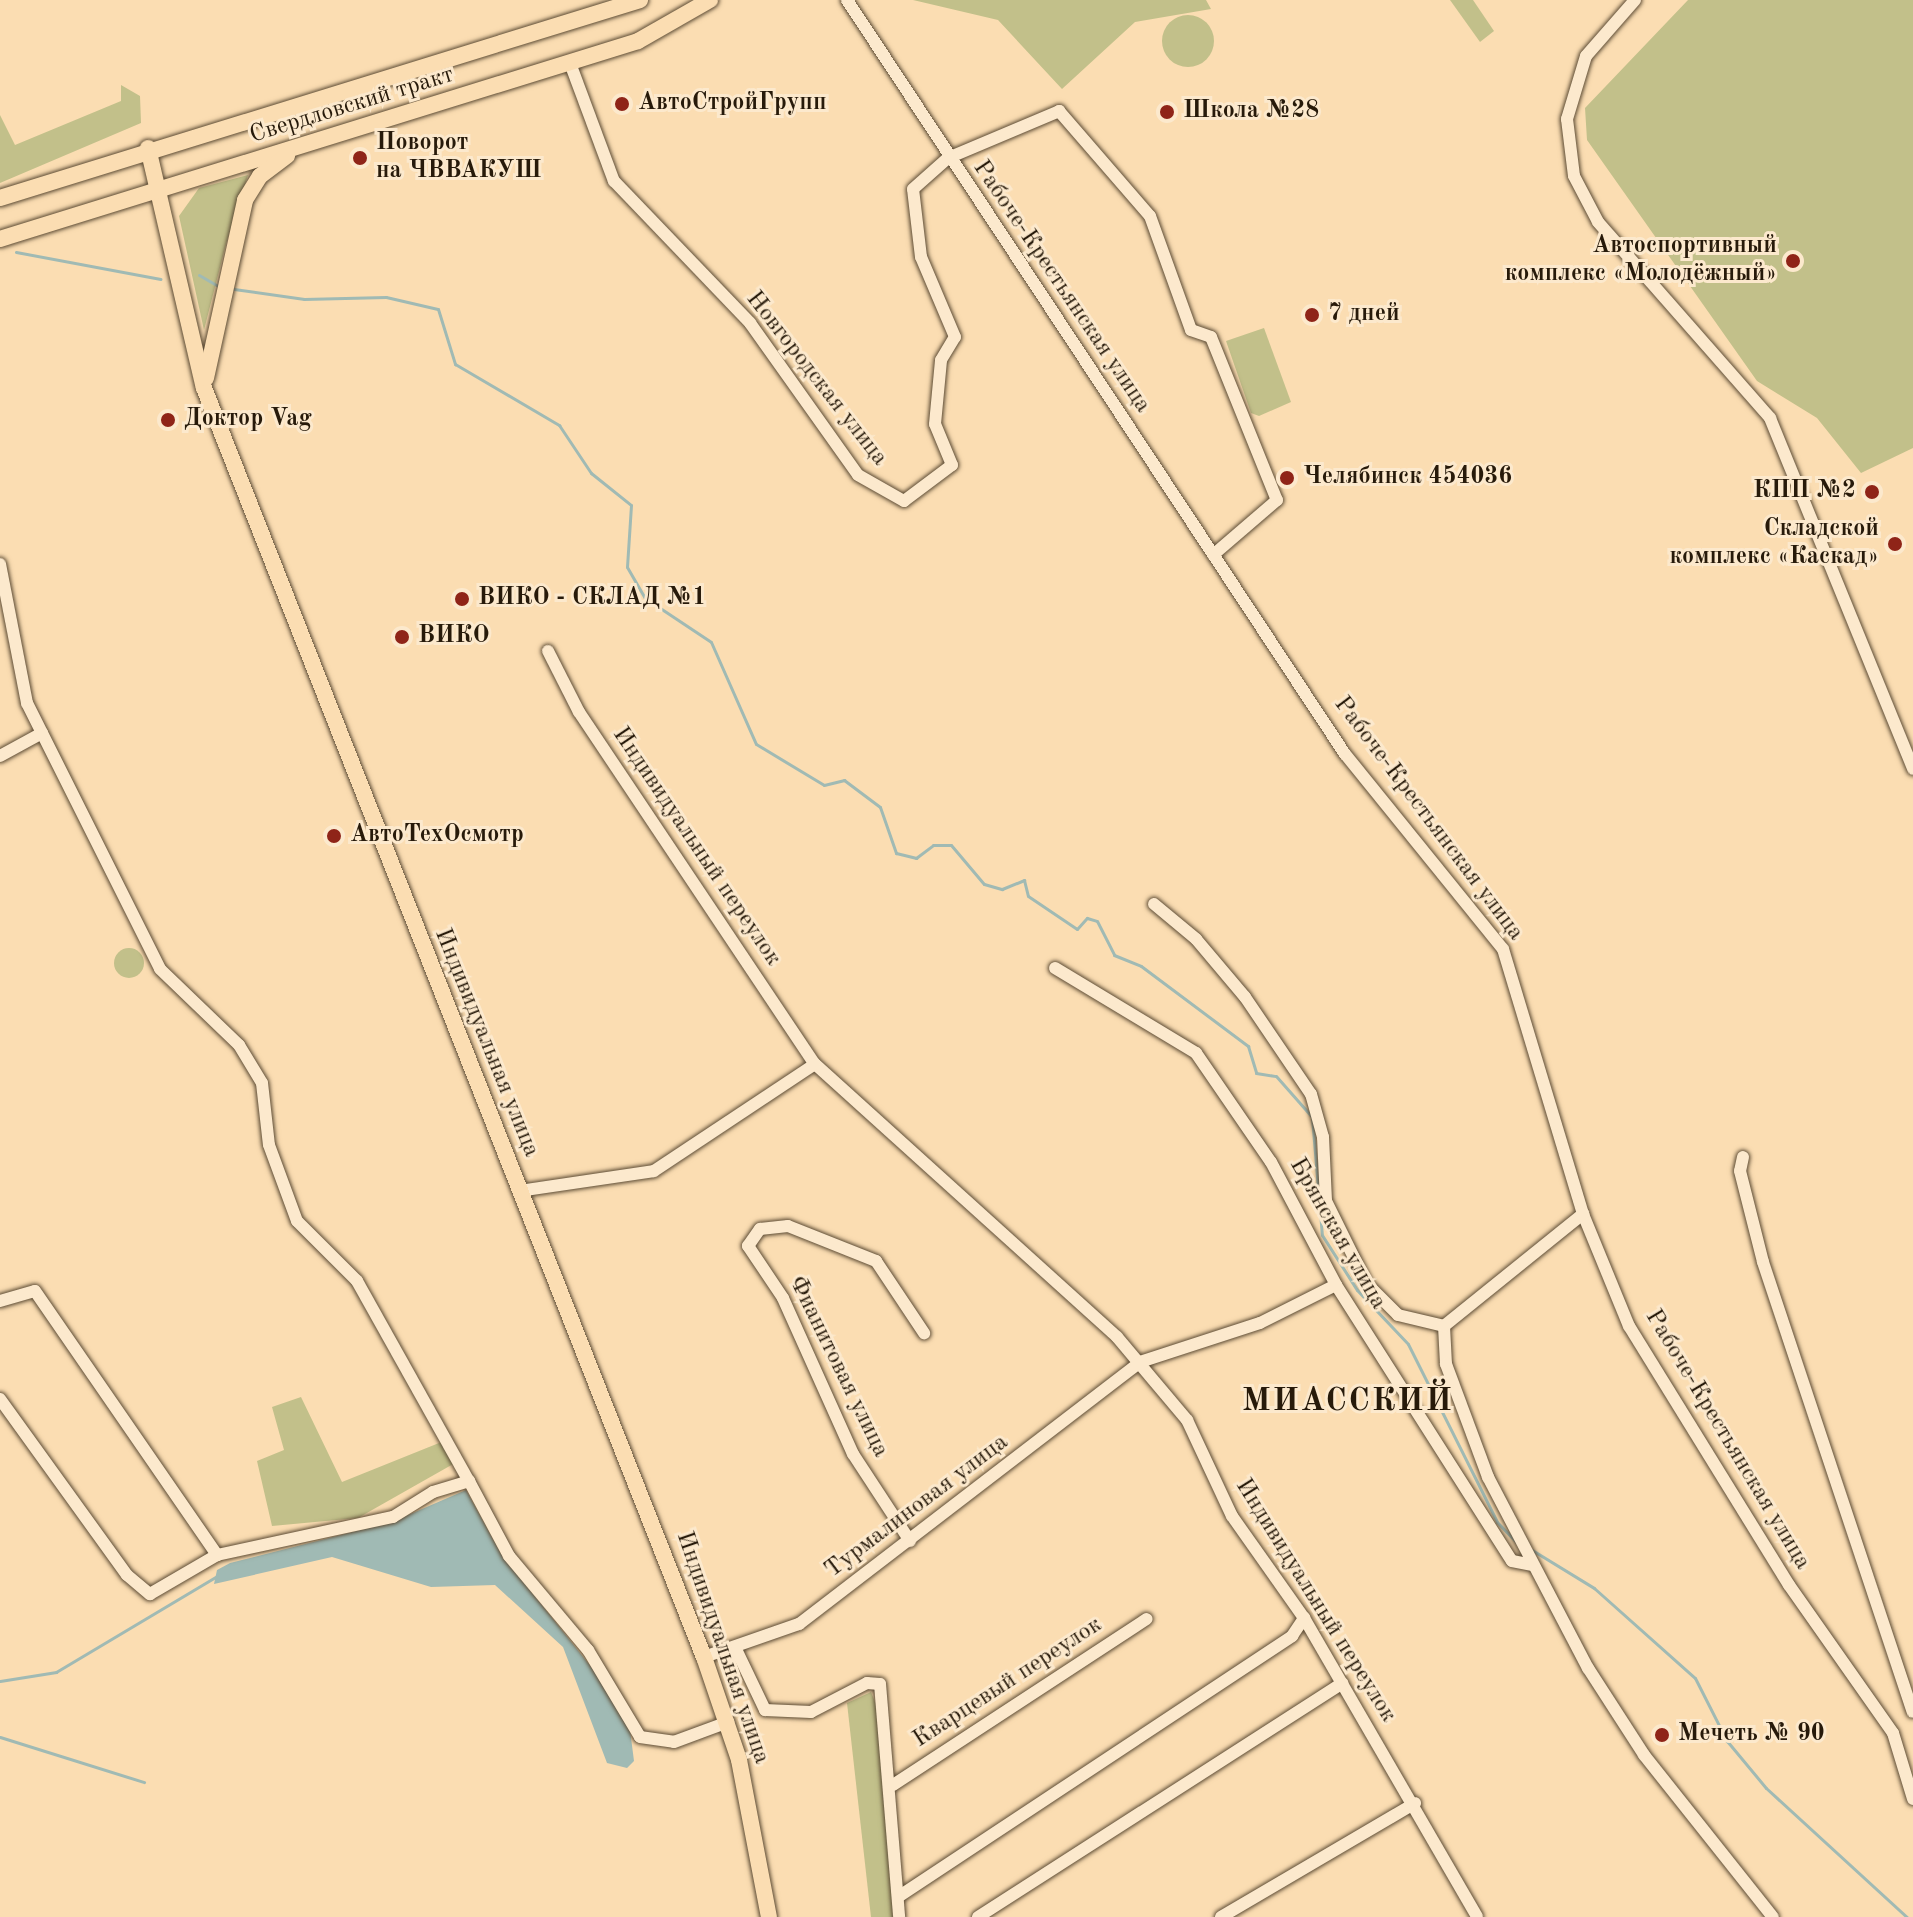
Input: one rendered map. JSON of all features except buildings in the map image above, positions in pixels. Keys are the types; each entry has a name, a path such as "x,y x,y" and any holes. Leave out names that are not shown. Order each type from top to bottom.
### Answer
{"main road":[{"name":"Свердловский тракт","path":"0,198 148,148 640,0"},
{"name":"Свердловский тракт","path":"0,239 158,187 301,148 638,41 710,0"},
{"name":"Индивидуальная улица","path":"148,148 204,388 704,1657 728,1722 769,1917"},
{"path":"204,388 245,200 260,176 301,148"}],"street":[{"name":"Рабоче-Крестьянская улица","path":"847,0 948,158 1345,754 1503,949 1583,1214 1636,1337 1789,1585 1893,1733 1913,1799"},
{"path":"1635,0 1586,56 1567,119 1574,176 1598,222 1770,418 1913,769"},
{"name":"Новгородская улица","path":"570,63 614,181 750,323 858,475 904,501 952,465 935,424 941,360 955,337 921,257 913,189 948,158"},
{"path":"948,158 1059,111 1150,216 1191,330 1211,337 1277,500 1213,555"},
{"path":"0,564 22,685 42,733 160,969 239,1045 262,1083 269,1145 297,1221 357,1281 509,1556 581,1641 640,1737 674,1742 728,1722"},
{"name":"Индивидуальный переулок","path":"548,651 579,712 815,1064 1140,1362 1187,1420 1232,1516 1304,1618 1415,1803 1477,1917"},
{"path":"0,756 42,733"},
{"name":"Брянская улица","path":"1154,904 1196,939 1245,997 1311,1094 1323,1137 1326,1201 1367,1284 1398,1315 1444,1326 1446,1364 1488,1477 1533,1565 1644,1755 1773,1917"},
{"name":"Брянская улица","path":"1055,968 1196,1053 1271,1162 1336,1285 1512,1561 1533,1565"},
{"path":"519,1191 654,1171 815,1064"},
{"path":"1743,1157 1740,1171 1763,1262 1913,1712"},
{"path":"1444,1326 1583,1214"},
{"name":"Фианитовая улица","path":"910,1541 853,1454 783,1298 748,1246 760,1229 788,1226 876,1261 924,1333"},
{"name":"Турмалиновая улица","path":"704,1657 799,1624 1140,1362 1260,1323 1336,1285"},
{"path":"0,1301 35,1291 217,1555"},
{"path":"0,1399 127,1575 150,1594 217,1555 393,1517 433,1492 469,1481"},
{"path":"898,1897 1292,1636 1304,1618"},
{"name":"Кварцевый переулок","path":"893,1785 1147,1619"},
{"name":"Кварцевый переулок","path":"735,1647 752,1696 775,1712 811,1712 867,1683 880,1684 893,1785 899,1917"},
{"path":"978,1917 1342,1683"},
{"path":"1221,1917 1415,1803"}],"shaded area":[{"path":"913,0 1206,0 1211,9 1135,22 1062,89 998,20"},
{"path":"1450,0 1473,0 1494,31 1480,42"},
{"name":"Автоспортивный комплекс «Молодёжный»","path":"1688,0 1913,0 1913,448 1861,473 1817,418 1757,381 1587,140 1585,108"},
{"path":"1188,15 1206,23 1214,41 1206,59 1188,67 1170,59 1162,41 1170,23"},
{"path":"121,85 140,96 141,123 0,183 0,115 15,145 121,101"},
{"path":"248,175 204,330 179,216 199,188"},
{"path":"1264,328 1291,402 1259,416 1251,413 1226,341"},
{"path":"129,948 140,952 144,963 140,974 129,978 118,974 114,963 118,952"},
{"path":"301,1397 342,1482 444,1441 455,1463 358,1518 272,1526 257,1461 284,1450 272,1407"},
{"path":"871,1692 877,1707 903,1917 871,1917 847,1703"}],"water":[{"path":"466,1490 501,1554 604,1683 630,1730 634,1761 627,1768 607,1763 563,1647 495,1585 431,1587 332,1557 214,1584 217,1570 230,1563 392,1522"}],"waterway":[{"path":"16,252 160,279"},
{"path":"199,275 218,286"},
{"path":"234,289 304,299 386,297 438,309 455,364 559,425 591,473 631,505 627,567 645,598 711,642 756,744 824,785 844,780 880,807 896,853 916,858 933,845 951,845 984,884 1002,889 1024,880 1028,896 1077,929 1087,918 1097,921 1114,955 1141,966 1248,1046 1256,1073 1276,1076 1312,1117 1322,1235 1357,1290 1408,1344 1497,1522 1516,1542"},
{"path":"1532,1550 1594,1588 1695,1678 1727,1741 1766,1788 1907,1917"},
{"path":"0,1681 56,1672 217,1576"},
{"path":"0,1737 144,1782"}],"place":[{"name":"АвтоСтройГрупп","path":"622,104"},
{"name":"Школа №28","path":"1167,112"},
{"name":"Поворот на ЧВВАКУШ","path":"360,158"},
{"name":"Автоспортивный комплекс «Молодёжный»","path":"1793,261"},
{"name":"7 дней","path":"1312,315"},
{"name":"Доктор Vag","path":"168,420"},
{"name":"Челябинск 454036","path":"1287,478"},
{"name":"КПП №2","path":"1872,492"},
{"name":"Складской комплекс «Каскад»","path":"1895,544"},
{"name":"ВИКО - СКЛАД №1","path":"462,599"},
{"name":"ВИКО","path":"402,637"},
{"name":"АвтоТехОсмотр","path":"334,836"},
{"name":"Мечеть № 90","path":"1662,1735"}],"district":[{"name":"МИАССКИЙ","path":"1348,1402"}]}
